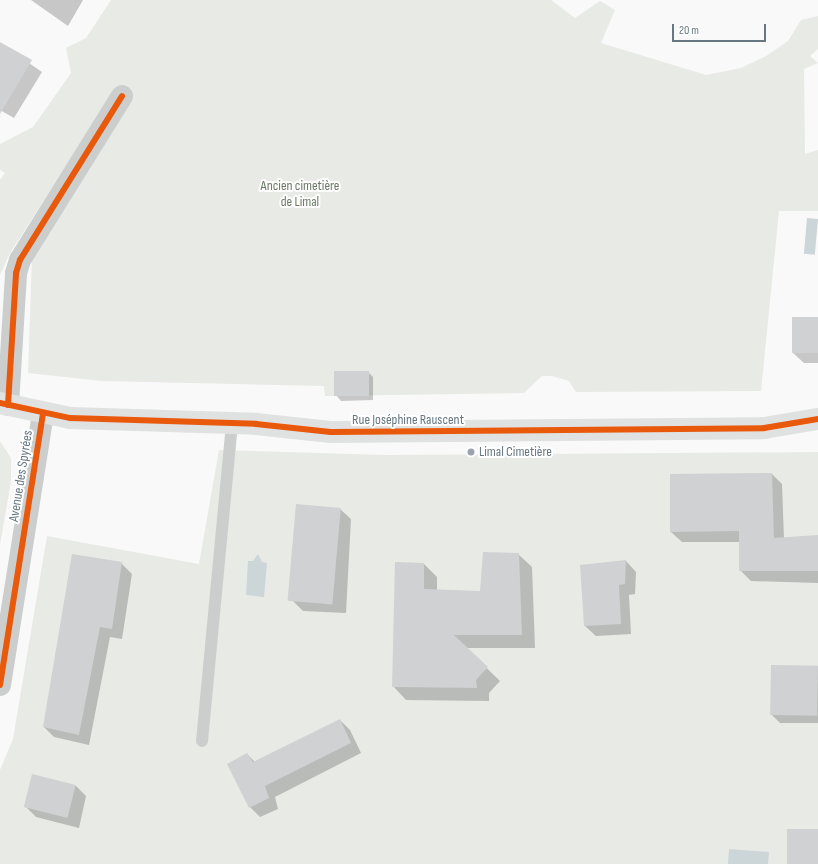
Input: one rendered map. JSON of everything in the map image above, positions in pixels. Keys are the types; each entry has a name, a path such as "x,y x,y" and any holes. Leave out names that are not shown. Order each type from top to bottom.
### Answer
{"street":[{"path":"4,404 16,274 20,260 122,96"},
{"name":"Rue Joséphine Rauscent","path":"4,404 43,414 141,422 232,424 330,432 764,428 818,419"},
{"name":"Avenue des Spyrées","path":"0,685 43,414"}],"lane":[{"path":"202,741 232,424"}],"green space":[{"name":"Ancien cimetière de Limal","path":"111,0 551,0 575,18 600,1 615,10 601,43 706,75 741,68 766,56 788,41 801,20 818,16 818,49 810,56 818,63 804,69 805,154 818,150 818,211 779,211 761,391 576,392 569,381 552,376 542,376 524,393 325,396 324,386 102,381 28,373 32,257 115,90 10,253 0,275 0,180 5,173 0,170 0,144 33,127 71,73 66,48 86,38"},
{"path":"0,441 11,458 11,481 0,545"},
{"path":"219,450 384,455 818,452 818,864 0,864 0,770 13,739 47,536 199,564"}],"shaded area":[{"path":"807,218 818,219 815,255 804,254"},
{"path":"258,554 262,562 267,563 264,597 246,595 248,561 253,561"},
{"path":"729,849 769,852 768,864 728,864"}],"building":[{"path":"0,42 32,60 0,114"},
{"path":"792,317 818,317 818,353 792,353"},
{"path":"334,371 369,371 369,396 334,396"},
{"path":"772,473 774,538 818,535 818,571 739,571 739,531 670,532 670,474"},
{"path":"296,504 341,508 332,605 288,601"},
{"path":"483,552 519,553 522,635 454,635 488,667 476,680 477,688 392,687 395,562 424,563 424,589 480,591"},
{"path":"72,554 122,562 112,629 100,627 79,735 43,727"},
{"path":"626,560 625,584 619,585 621,624 584,626 580,565"},
{"path":"771,665 818,666 817,716 770,715"},
{"path":"340,719 351,743 265,786 269,798 249,808 227,764 247,753 253,762"},
{"path":"32,774 76,785 67,818 24,807"},
{"path":"787,829 818,829 818,864 787,864"}],"cycle path":[{"path":"8,405 16,273 20,260 122,96"},
{"path":"0,403 70,418 256,424 331,432 764,428 818,419"},
{"path":"0,685 43,414"}],"place":[{"name":"Limal Cimetière","path":"471,452"}]}
